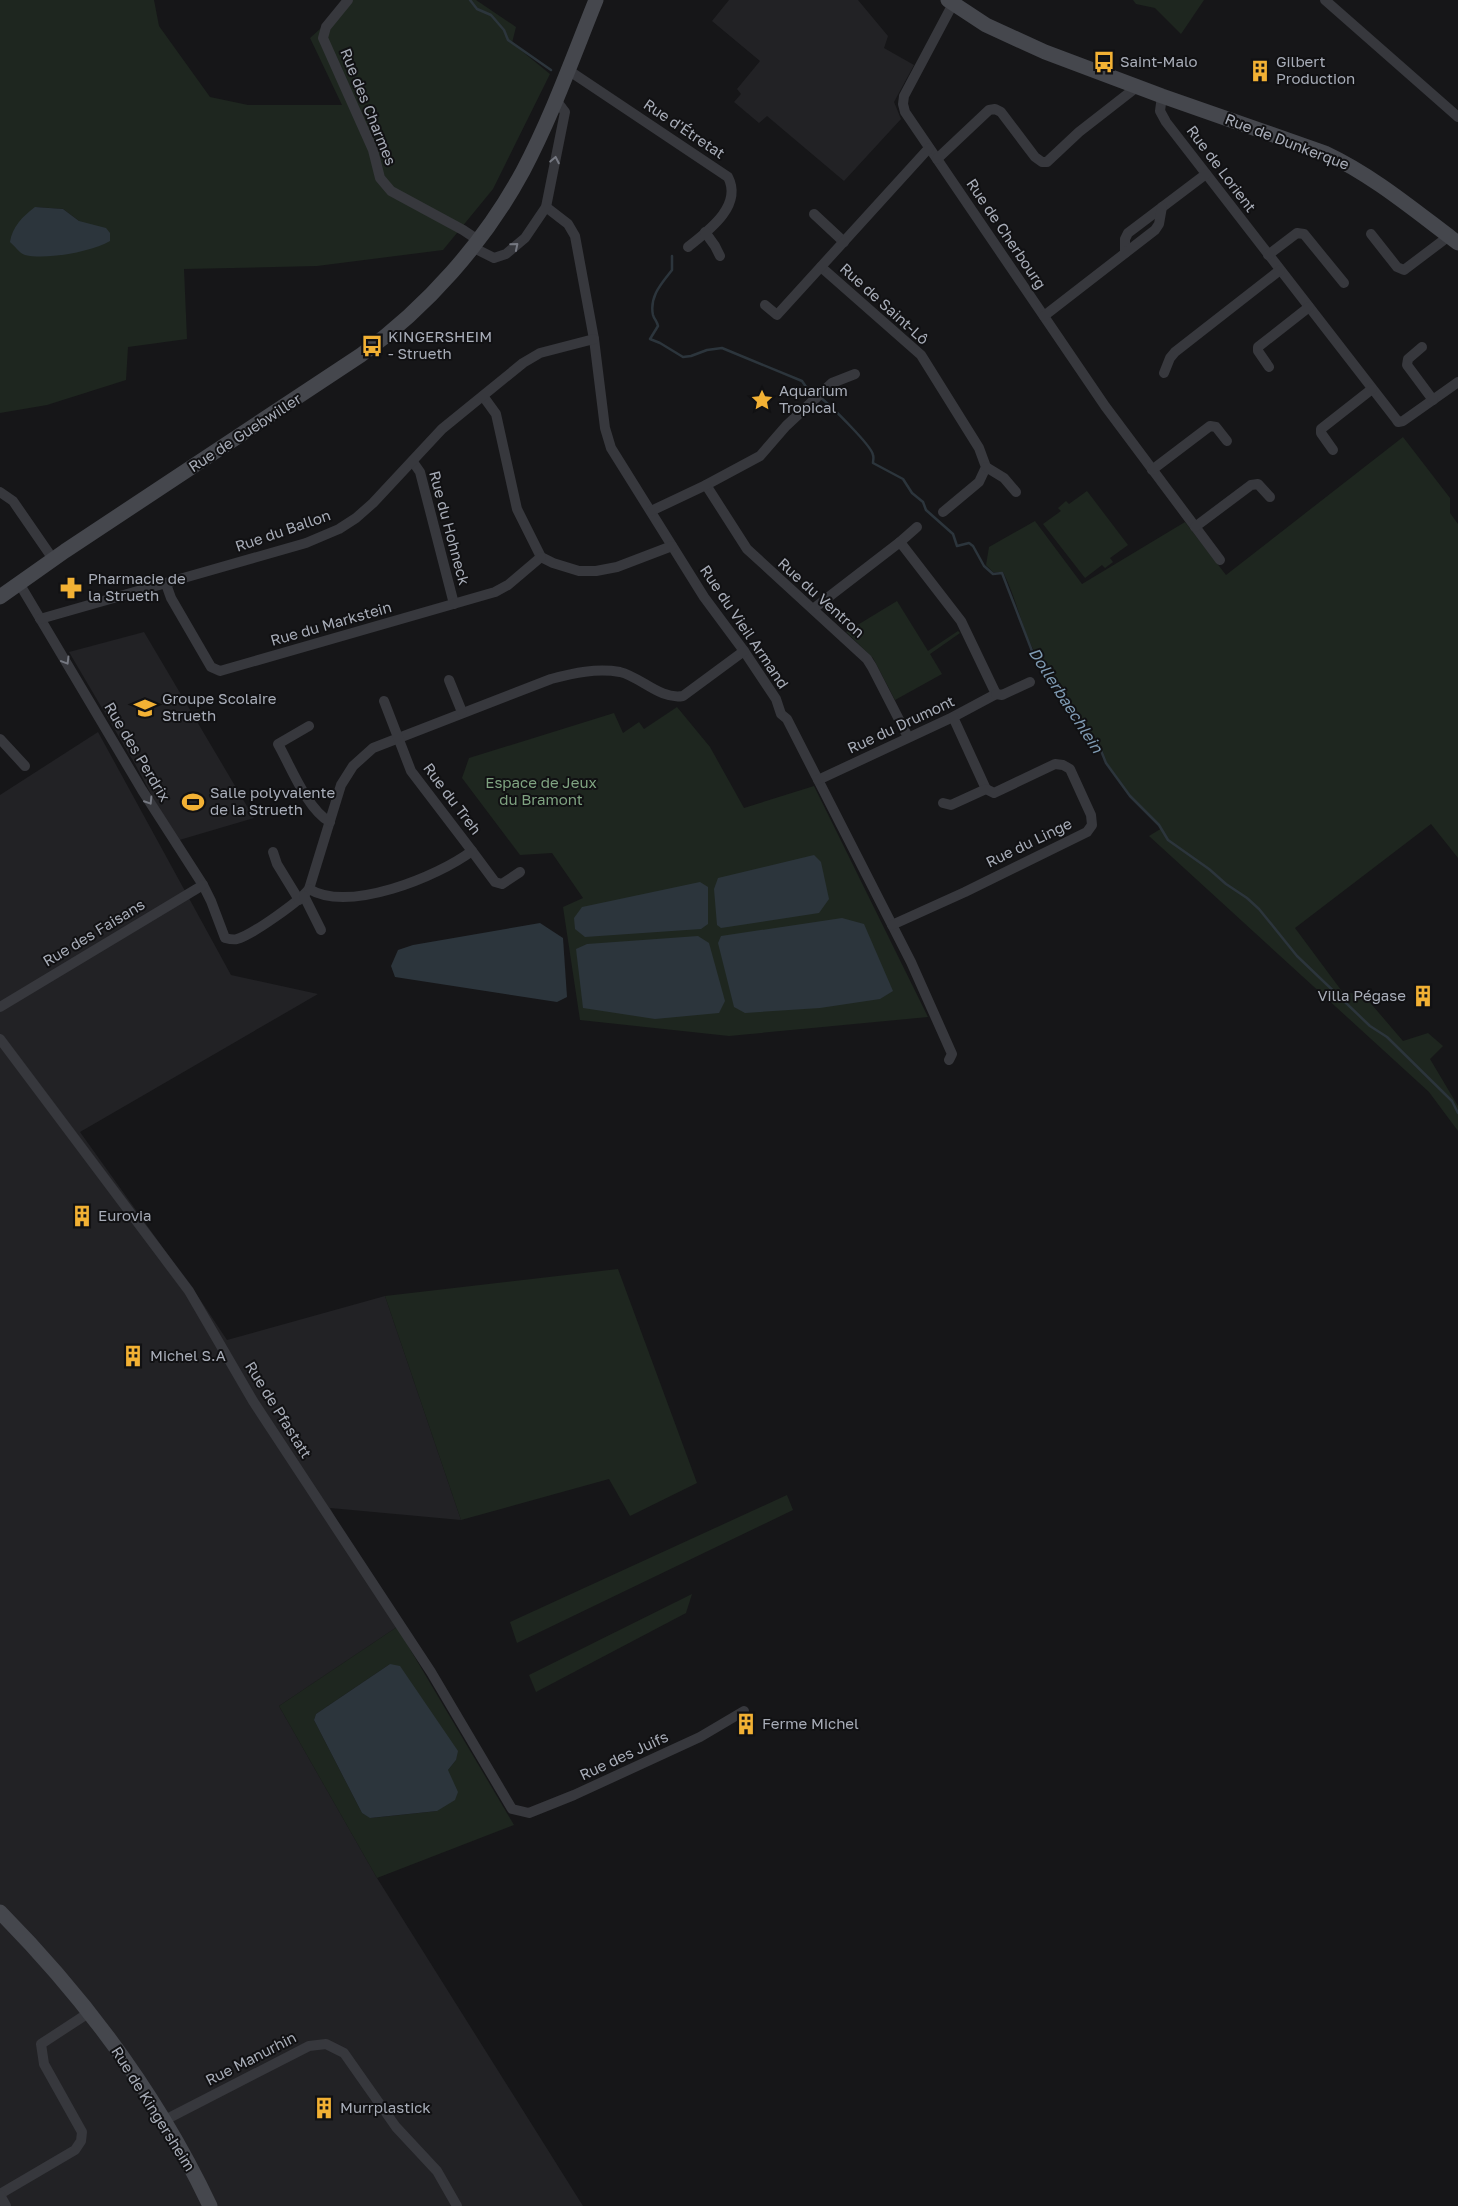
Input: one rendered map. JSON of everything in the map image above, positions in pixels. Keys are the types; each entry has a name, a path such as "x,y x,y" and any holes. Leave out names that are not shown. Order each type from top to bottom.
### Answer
{"main road":[{"name":"Rue de Guebwiller","path":"0,597 53,559 326,379 377,343 436,289 475,243 523,170 556,100 596,0"},
{"name":"Rue de Dunkerque","path":"952,1 986,25 1016,39 1162,96 1344,162 1374,180 1453,240"},
{"name":"Rue de Kingersheim","path":"0,1912 46,1959 120,2054 164,2121 210,2206"}],"street":[{"name":"Rue des Charmes","path":"348,0 326,27 323,38 373,150 380,178 391,191 464,230 475,243"},
{"path":"1325,0 1458,117"},
{"name":"Rue de Cherbourg","path":"952,1 903,100 905,112 1114,418 1220,560"},
{"name":"Rue d'Étretat","path":"568,70 646,120 728,177 733,193 728,208 688,247"},
{"path":"937,159 992,109 1001,112 1035,157 1045,162 1052,159 1078,132 1138,86"},
{"name":"Rue de Lorient","path":"1162,96 1160,106 1162,115 1396,419 1401,422 1433,400"},
{"path":"475,243 494,258 506,254 525,238 546,207 565,112 556,100"},
{"path":"765,305 777,315 929,148"},
{"path":"1044,316 1125,253 1125,239 1128,234 1206,174"},
{"name":"Rue du Vieil Armand","path":"546,207 568,224 575,236 594,339 605,428 611,448 704,597 744,651 776,699 776,704 787,719 911,962 952,1054 949,1060"},
{"path":"814,214 844,242"},
{"path":"705,232 720,256"},
{"path":"1268,255 1297,234 1304,234 1344,283"},
{"name":"Rue de Dunkerque","path":"1371,234 1397,267 1404,270 1453,240"},
{"name":"Rue de Saint-Lô","path":"821,267 921,355 979,448 986,467"},
{"path":"1164,373 1170,358 1175,352 1280,270"},
{"path":"1269,367 1258,351 1258,347 1309,307"},
{"name":"Rue du Ballon","path":"40,619 306,543 339,529 373,503 413,462 442,428 523,363 540,353 594,339"},
{"path":"1422,347 1410,357 1407,365 1433,400 1458,382"},
{"path":"651,511 706,485 760,456 786,426 832,383 855,374"},
{"path":"1333,450 1320,433 1320,429 1372,389"},
{"path":"483,396 496,414 517,509 541,557 553,563 580,571 596,571 617,567 672,546"},
{"path":"1152,470 1210,426 1216,428 1227,441"},
{"name":"Rue du Hohneck","path":"413,462 420,472 454,604"},
{"path":"942,512 979,482 986,467 1004,478 1016,492"},
{"path":"1195,527 1251,485 1258,484 1270,497"},
{"name":"Rue du Ventron","path":"706,485 746,549 813,609 872,667 908,737"},
{"path":"0,492 13,501 53,559"},
{"path":"813,609 917,527"},
{"path":"900,542 961,621 996,694"},
{"name":"Rue du Markstein","path":"166,584 171,598 211,667 220,671 495,592 508,585 541,557"},
{"name":"Rue des Perdrix","path":"20,583 142,790 203,886 225,938 236,940 304,895"},
{"path":"304,895 342,785 353,766 373,748 551,679 578,672 621,673 673,698 683,696 744,651"},
{"path":"449,680 462,712"},
{"name":"Rue du Drumont","path":"818,780 953,717 996,694 1002,695 1030,682"},
{"name":"Rue du Treh","path":"384,701 411,771 495,882 502,884 520,872"},
{"path":"953,717 986,789"},
{"path":"309,726 278,744 320,817 330,822"},
{"path":"0,739 25,766"},
{"name":"Rue du Linge","path":"892,925 965,892 1087,832 1092,825 1091,815 1070,769 1063,765 1054,764 994,793 986,789 951,805 943,803"},
{"name":"Rue du Treh","path":"304,895 347,896 373,893 413,883 461,859 472,851"},
{"path":"273,852 277,864 304,895 321,930"},
{"name":"Rue des Faisans","path":"0,1007 203,886"},
{"name":"Rue de Pfastatt","path":"0,1039 4,1054 189,1291 253,1401 430,1672 512,1809"},
{"name":"Rue des Juifs","path":"512,1809 529,1813 574,1795 700,1738 744,1711"},
{"path":"6,2206 0,2195 75,2150 81,2141 82,2132 44,2064 41,2044 90,2014"},
{"name":"Rue Manurhin","path":"164,2121 309,2046 326,2044 344,2053 396,2127 437,2171 457,2206"}],"shaded area":[{"path":"729,0 858,0 888,36 884,48 914,65 894,102 901,119 844,181 767,116 759,123 734,102 741,94 737,89 760,61 712,21"},
{"path":"35,207 63,209 79,221 106,228 110,233 110,241 92,249 56,256 25,255 10,242 11,237 19,222"},
{"name":"Groupe Scolaire Strueth","path":"144,632 254,818 176,841 135,764 69,652"},
{"path":"98,732 231,975 318,994 80,1132 227,1340 385,1296 461,1520 330,1508 397,1627 279,1706 377,1878 583,2206 0,2206 0,795"},
{"path":"814,855 821,862 829,899 819,913 721,928 717,925 714,889 718,878"},
{"path":"700,882 708,887 708,924 701,929 585,937 575,929 574,918 582,907"},
{"path":"842,918 864,924 893,991 880,999 820,1008 745,1013 734,1007 718,943 721,936"},
{"path":"540,923 563,938 567,997 557,1002 395,977 391,966 398,950 413,945"},
{"path":"698,936 709,943 725,1001 719,1013 655,1019 583,1008 576,949 587,944"},
{"path":"390,1664 400,1666 458,1751 456,1760 448,1770 458,1792 455,1800 437,1811 370,1818 362,1813 314,1720 316,1714"}],"green space":[{"path":"0,0 154,0 159,26 210,97 248,105 342,105 310,38 352,0 476,0 516,27 512,43 550,74 493,189 443,250 317,266 184,269 187,339 128,347 126,380 47,405 0,413","holes":["35,207 63,209 79,221"]},
{"path":"1133,0 1204,0 1181,34 1155,8 1136,4"},
{"path":"1403,437 1450,498 1450,513 1458,524 1458,858 1431,824 1295,928 1344,994 1361,992 1403,1041 1428,1033 1443,1046 1430,1059 1458,1106 1458,1131 1429,1092 1149,836 1162,828 1130,795 1107,763 1101,747 1095,745 1048,675 1029,641 1012,591 1003,572 993,572 986,565 989,547 1035,521 1082,584 1185,522 1226,575"},
{"path":"1087,491 1128,545 1110,558 1113,562 1105,568 1102,565 1085,578 1043,524 1061,511 1058,508 1066,501 1069,504"},
{"path":"897,601 928,651 958,631 960,633 930,654 942,674 895,700 873,658 846,632"},
{"name":"Espace de Jeux du Bramont","path":"677,707 710,747 744,808 814,786 928,1017 729,1036 580,1020 563,907 583,898 552,853 520,855 462,778 469,758 614,713 623,733 639,722 644,729"},
{"path":"618,1269 697,1483 630,1516 609,1479 461,1520 385,1296"},
{"path":"787,1495 793,1510 517,1643 510,1622"},
{"path":"692,1594 686,1613 536,1692 529,1675"},
{"path":"397,1627 514,1825 377,1878 279,1706","holes":["390,1664 456,1760 448,1770 437,1811 371,1818 362,1813 314,1720 316,1714"]}],"waterway":[{"name":"Dollerbaechlein","path":"470,0 477,9 491,15 504,30 508,40 551,70"},
{"name":"Dollerbaechlein","path":"672,256 672,270 657,290 653,302 653,315 658,326 650,339 683,357 722,348 802,381 813,397"},
{"name":"Dollerbaechlein","path":"821,398 866,443 873,455 873,463 903,479 912,493 923,502 926,510 953,534 957,546 969,543 973,546 984,566 993,574 1002,573 1032,651 1095,746 1100,748 1106,763 1130,796 1159,825 1168,840 1209,869 1259,909 1297,956 1370,1026 1387,1037 1452,1101 1458,1113"}],"place":[{"name":"Saint-Malo","path":"1104,62"},
{"name":"Gilbert Production","path":"1260,71"},
{"name":"KINGERSHEIM - Strueth","path":"372,346"},
{"name":"Aquarium Tropical","path":"762,400"},
{"name":"Pharmacie de la Strueth","path":"71,588"},
{"name":"Groupe Scolaire Strueth","path":"145,708"},
{"name":"Salle polyvalente de la Strueth","path":"193,802"},
{"name":"Villa Pégase","path":"1423,996"},
{"name":"Eurovia","path":"82,1216"},
{"name":"Michel S.A","path":"133,1356"},
{"name":"Ferme Michel","path":"746,1724"},
{"name":"Murrplastick","path":"324,2108"}]}
